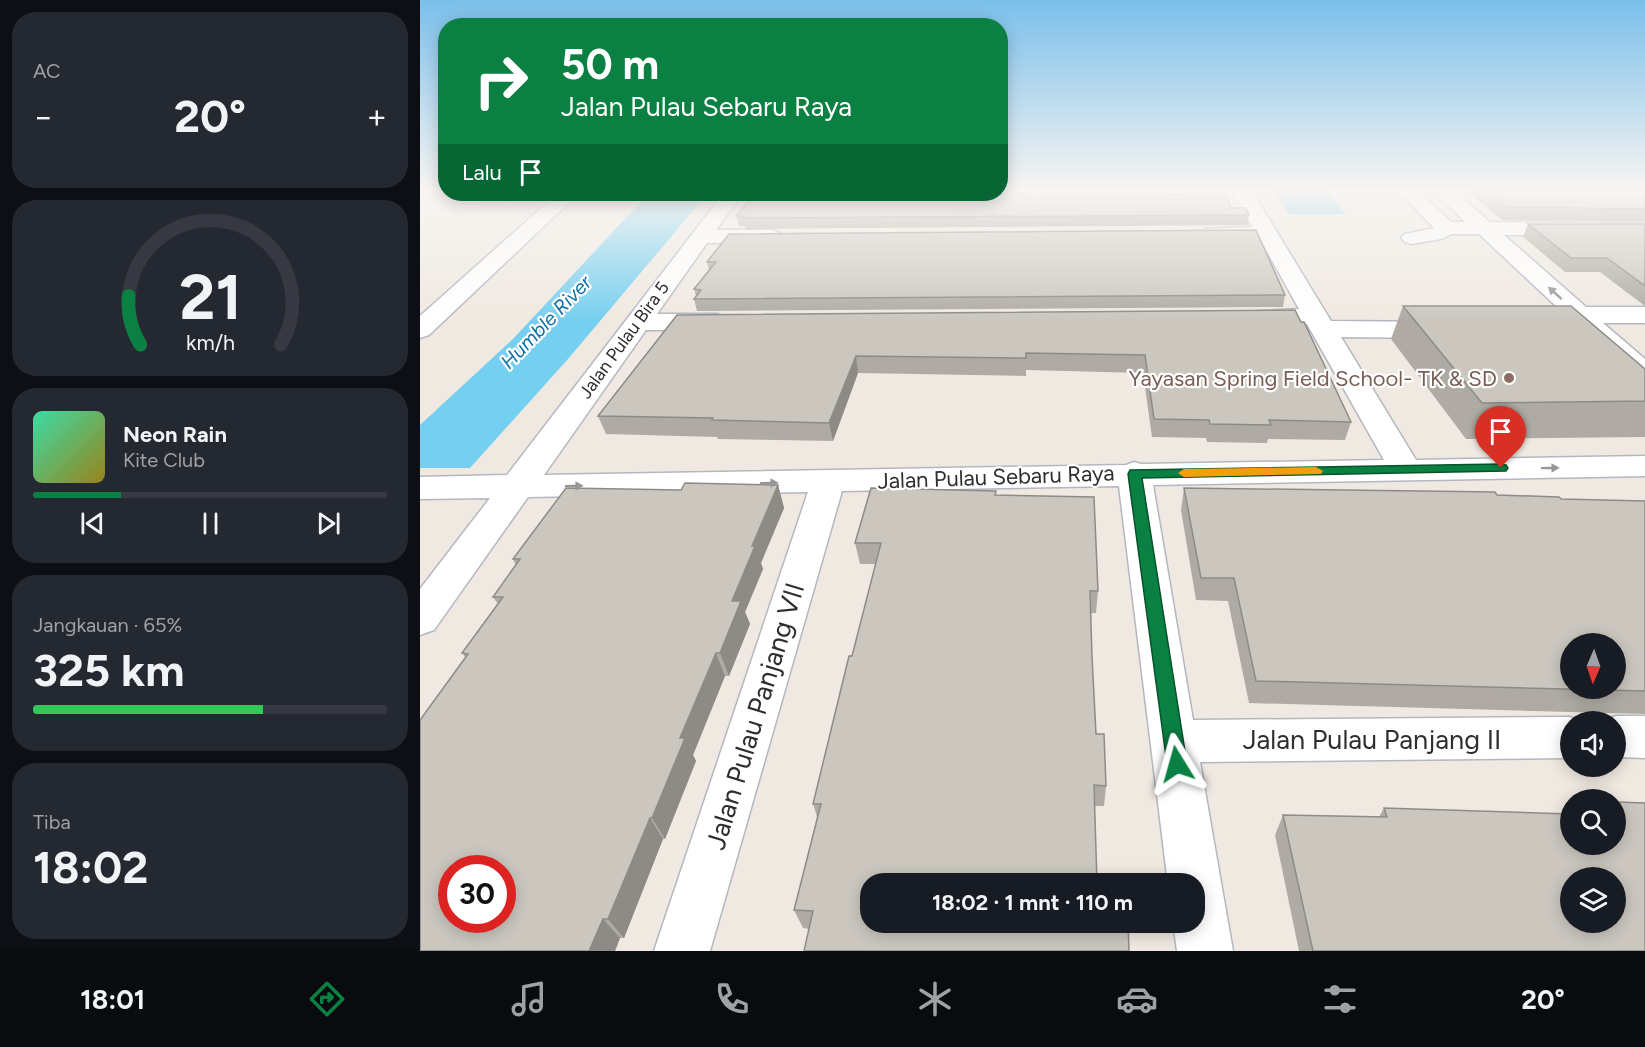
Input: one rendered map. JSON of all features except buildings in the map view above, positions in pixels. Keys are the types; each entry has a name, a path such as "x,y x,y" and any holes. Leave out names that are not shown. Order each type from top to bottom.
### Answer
{"street":[{"path":"420,330 526,232"},
{"name":"Jalan Pulau Bira 5","path":"420,620 501,487 637,322 703,232"},
{"path":"1412,238 1442,232"},
{"path":"1487,232 1580,324 1645,374"},
{"path":"1195,233 1265,233 1406,470"},
{"path":"700,237 794,236"},
{"path":"1580,324 1645,315"},
{"path":"1230,317 1460,330"},
{"path":"637,322 744,321"},
{"name":"Jalan Pulau Sebaru Raya","path":"420,488 1645,466"},
{"path":"1134,474 1205,951"},
{"name":"Jalan Pulau Panjang VII","path":"682,951 828,482"},
{"path":"1626,737 1645,737"},
{"name":"Jalan Pulau Panjang II","path":"1174,741 1560,738"}],"water":[{"name":"Humble River","path":"612,232 675,232 568,359 470,468 420,468 420,425 514,338"}],"slow traffic":[{"path":"1184,473 1316,471"}],"place":[{"name":"Yayasan Spring Field School- TK & SD","path":"1509,378"}],"route":[{"path":"1177,764 1134,474 1501,468"}]}
